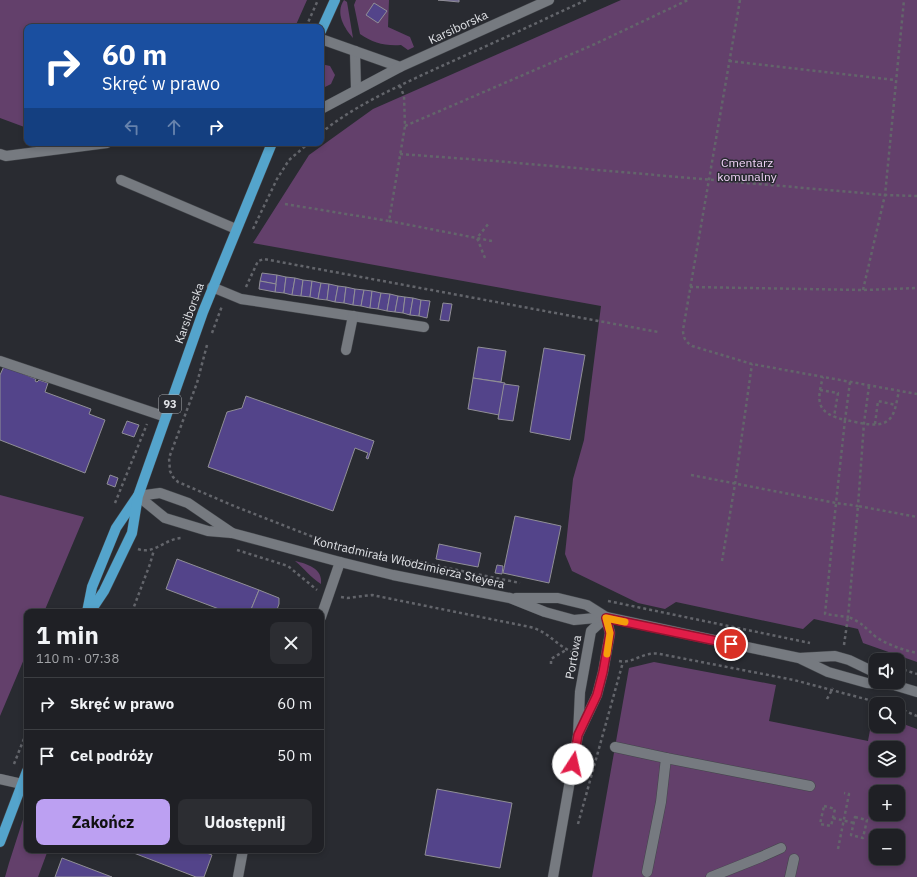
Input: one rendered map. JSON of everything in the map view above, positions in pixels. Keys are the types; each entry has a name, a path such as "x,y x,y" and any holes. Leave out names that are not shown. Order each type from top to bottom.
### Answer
{"main road":[{"path":"324,24 335,0"},
{"name":"Karsiborska","path":"92,609 104,591 129,542 132,533 138,496 212,287 271,146"},
{"name":"Karsiborska","path":"88,609 92,586 116,528 138,496"},
{"path":"0,842 24,779"}],"street":[{"name":"Karsiborska","path":"324,107 400,67 549,0"},
{"path":"324,40 400,67"},
{"path":"355,51 356,89"},
{"path":"0,154 6,156 84,146"},
{"path":"121,180 236,229"},
{"path":"212,287 241,299 424,327"},
{"path":"346,350 353,316"},
{"path":"0,361 166,417"},
{"name":"Kontradmirała Włodzimierza Steyera","path":"138,496 160,493 188,503 232,533"},
{"name":"Kontradmirała Włodzimierza Steyera","path":"138,496 165,518 208,531 232,533 393,575 510,598 545,612 574,620 606,618 799,658 833,673 869,683"},
{"path":"324,609 340,562"},
{"name":"Kontradmirała Włodzimierza Steyera","path":"510,598 558,598 587,605 606,618"},
{"name":"Portowa","path":"553,877 578,735 580,692 591,630 606,618 610,633 603,672 597,695 578,735"},
{"name":"Kontradmirała Włodzimierza Steyera","path":"799,658 835,656 849,660 869,670"},
{"name":"Kontradmirała Włodzimierza Steyera","path":"905,688 917,692"},
{"path":"615,747 810,786"},
{"path":"649,875 661,802 666,758"},
{"path":"4,780 22,784"},
{"path":"711,877 781,848"},
{"path":"238,877 242,853"},
{"path":"790,877 794,859"}],"path":[{"path":"307,24 318,0"},
{"path":"324,130 367,103 400,86 586,0"},
{"path":"405,126 595,44 688,0"},
{"path":"740,0 710,180 690,287 683,336 686,342 692,346 752,364 917,394"},
{"path":"863,290 885,195 904,0"},
{"path":"729,61 895,80"},
{"path":"389,221 405,126 404,96 400,86"},
{"path":"251,235 277,180 289,160 305,146"},
{"path":"400,154 885,195 917,196"},
{"path":"285,204 389,221 492,241"},
{"path":"477,238 489,223"},
{"path":"477,238 485,258"},
{"path":"241,299 258,261 264,259 658,332"},
{"path":"690,287 863,290 917,288"},
{"path":"210,336 227,293"},
{"path":"208,343 197,383 169,458 170,471 178,482 234,506 334,543 403,560 521,583"},
{"path":"722,561 735,484 752,364"},
{"path":"823,377 820,390 820,401 824,410 830,416 845,420 883,424 892,416 899,391"},
{"path":"850,382 825,614 848,617 858,621 876,637 903,650 917,653"},
{"path":"843,650 848,617 864,423 869,386"},
{"path":"820,390 838,393 834,417"},
{"path":"875,424 878,401 896,405"},
{"path":"691,475 917,517"},
{"path":"132,547 144,551 154,550 168,541 179,538 187,538"},
{"path":"133,609 154,550"},
{"path":"235,550 288,566 320,592"},
{"path":"339,596 347,598 372,595 530,627 545,633 566,650 575,653"},
{"path":"606,600 812,643"},
{"path":"551,664 551,659 566,650"},
{"path":"616,661 623,662 650,653 660,654 794,680 869,700"},
{"path":"578,825 623,662"},
{"path":"905,670 917,674"},
{"path":"905,711 917,716"},
{"path":"4,780 24,737"},
{"path":"838,849 849,794 844,793"},
{"path":"824,806 835,809 833,818 831,826 820,824 824,806"},
{"path":"855,817 867,820 863,838 851,835 854,823 855,817"},
{"path":"833,818 854,823"}],"green space":[{"path":"0,0 307,0 296,24 24,24 24,127 0,118"},
{"path":"344,0 347,2 353,38 342,20 340,10"},
{"path":"356,0 389,0 388,27 410,37 414,47 408,50 401,45 389,45 370,40 360,34 354,5"},
{"name":"Cmentarz komunalny","path":"621,0 917,0 917,662 905,658 905,653 891,653 863,643 858,629 814,619 803,629 676,602 665,609 638,603 572,571 565,554 573,479 584,440 601,306 253,243 309,155 322,146 324,146 324,144 373,109"},
{"path":"324,65 330,66 335,75 331,84 325,87"},
{"path":"0,495 84,517 45,609 24,609 24,659 0,716"},
{"path":"295,561 309,565 317,570 321,579 321,584 314,579"},
{"path":"654,662 776,685 769,721 868,741 869,733 905,733 905,725 917,729 917,877 592,877 629,668"},
{"path":"24,816 24,853 47,853 38,877 5,877"}],"building":[{"path":"438,0 459,0 459,2"},
{"path":"374,3 387,11 378,23 366,15"},
{"path":"262,273 277,275 276,284 260,281"},
{"path":"277,275 286,277 284,293 275,292"},
{"path":"286,277 295,278 292,295 284,293"},
{"path":"295,278 303,280 301,296 292,295"},
{"path":"303,280 312,281 310,297 301,296"},
{"path":"260,281 276,284 275,292 259,289"},
{"path":"312,281 321,283 318,299 310,297"},
{"path":"321,283 329,284 327,300 318,299"},
{"path":"329,284 338,286 335,302 327,300"},
{"path":"338,286 346,287 344,303 335,302"},
{"path":"346,287 355,289 353,305 344,303"},
{"path":"355,289 364,290 361,306 353,305"},
{"path":"364,290 372,291 370,308 361,306"},
{"path":"372,291 381,293 378,309 370,308"},
{"path":"381,293 390,294 387,311 378,309"},
{"path":"390,294 398,296 395,312 387,311"},
{"path":"398,296 405,297 403,313 395,312"},
{"path":"405,297 413,298 410,315 403,313"},
{"path":"413,298 421,300 419,316 410,315"},
{"path":"421,300 430,301 427,318 419,316"},
{"path":"443,303 452,304 449,321 440,320"},
{"path":"478,347 506,351 501,382 473,378"},
{"path":"544,348 585,355 570,440 530,432"},
{"path":"4,366 36,379 35,381 37,382 39,380 48,383 45,392 91,409 89,414 105,420 85,473 0,440 0,375"},
{"path":"473,378 505,383 499,415 468,409"},
{"path":"504,384 519,386 513,421 498,419"},
{"path":"246,396 374,441 368,459 366,458 368,453 355,448 333,511 208,467 227,412 242,408"},
{"path":"127,421 139,425 134,437 122,433"},
{"path":"110,475 118,478 115,487 107,484"},
{"path":"515,516 561,526 549,583 503,573"},
{"path":"439,544 481,553 478,567 436,559"},
{"path":"177,559 259,590 251,609 219,609 166,589"},
{"path":"497,565 503,566 502,574 495,573"},
{"path":"259,590 279,598 277,609 251,609"},
{"path":"437,789 512,803 500,868 425,855"},
{"path":"134,853 207,853 212,855 204,877 196,877"},
{"path":"62,858 112,877 55,877"}],"slow traffic":[{"path":"607,654 610,633 606,618 625,622"}],"route":[{"path":"573,764 578,735 597,695 603,672 610,633 606,618 731,644"}]}
